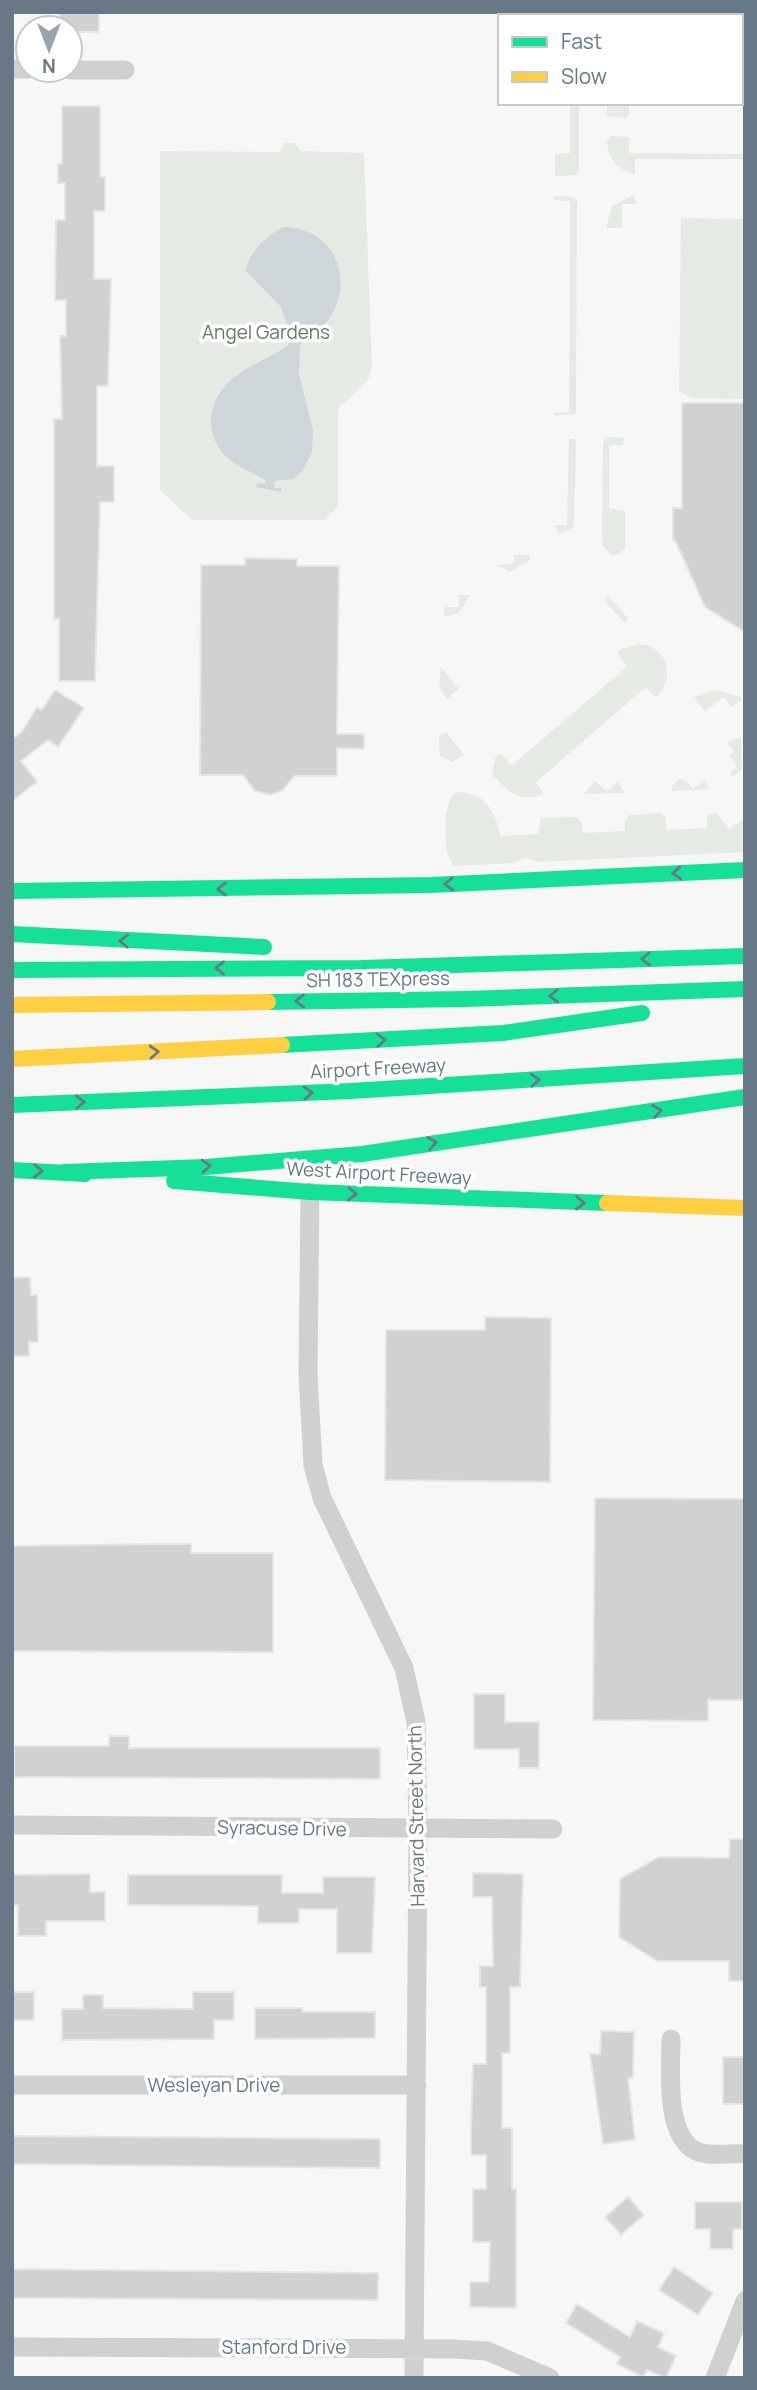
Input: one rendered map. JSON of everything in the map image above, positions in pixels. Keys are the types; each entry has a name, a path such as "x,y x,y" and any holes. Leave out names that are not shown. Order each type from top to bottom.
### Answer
{"main road":[{"path":"12,891 395,886 745,870"},
{"path":"12,933 259,946 362,968"},
{"path":"12,970 362,968 745,954"},
{"name":"SH 183 TEXpress","path":"12,1005 466,999 745,989"},
{"path":"12,1059 503,1033 649,1013 500,1017"},
{"name":"SH 183 TEXpress","path":"123,1021 351,1018"},
{"name":"Airport Freeway","path":"12,1105 351,1091 745,1066"},
{"path":"64,1172 205,1167 362,1154 745,1097"},
{"name":"West Airport Freeway","path":"12,1170 310,1192 745,1208"}],"street":[{"path":"84,70 125,70"},
{"name":"Harvard Street North","path":"310,1192 308,1374 313,1465 323,1498 394,1647 411,1690 418,1747 414,2378"},
{"name":"Syracuse Drive","path":"12,1825 553,1829"},
{"path":"671,2039 673,2116 683,2140 697,2152 745,2154"},
{"name":"Wesleyan Drive","path":"12,2085 416,2085"},
{"path":"715,2378 745,2301"},
{"name":"Stanford Drive","path":"12,2347 414,2347 487,2351 550,2378"}],"green space":[{"path":"570,105 579,105 579,171 576,175 555,176 555,154 570,153"},
{"path":"607,105 629,105 629,115 625,118 607,116"},
{"path":"611,136 629,137 629,153 745,154 745,159 635,159 635,174 618,166 612,158 607,141"},
{"name":"Angel Gardens","path":"284,143 295,143 301,151 364,153 372,367 368,380 338,409 338,506 325,520 192,520 160,490 160,151 279,152"},
{"path":"633,195 637,204 622,204 622,228 606,228 612,206"},
{"path":"554,196 573,197 577,200 576,414 555,416 553,413 569,412 570,201 554,200"},
{"path":"681,218 745,219 745,399 691,398 679,391"},
{"path":"606,437 624,438 623,445 609,445 609,508 625,511 625,548 621,553 612,556 602,545 603,443"},
{"path":"569,439 576,442 574,527 559,534 555,525 567,525"},
{"path":"514,555 530,555 530,560 509,572 497,565 514,563"},
{"path":"459,595 470,595 459,613 444,617 444,607 459,607"},
{"path":"608,596 628,618 625,623 604,600"},
{"path":"638,644 651,646 666,661 666,681 656,698 646,687 536,782 543,792 541,795 519,796 492,774 496,755 501,754 512,765 627,667 618,655 619,650"},
{"path":"441,667 459,689 447,699 439,687"},
{"path":"716,690 742,699 732,707 724,697 705,711 694,697"},
{"path":"447,733 464,755 452,762 440,756 439,735"},
{"path":"741,737 742,769 732,777 730,773 737,767 729,755 734,751 727,742"},
{"path":"680,779 685,780 693,789 704,780 710,789 672,791 672,786"},
{"path":"595,781 606,791 618,782 625,793 584,794"},
{"path":"459,792 483,800 493,812 500,836 538,834 541,818 576,817 582,822 583,833 625,831 625,819 630,815 661,813 665,817 666,830 707,828 707,816 716,812 729,829 745,818 745,852 539,862 525,858 513,863 454,866 447,851 446,822 452,796"}],"shaded area":[{"path":"284,227 305,231 322,240 333,254 339,270 340,288 336,305 327,322 312,336 299,328 289,329 281,307 246,271 250,258 260,245"},
{"path":"291,333 306,340 300,345 299,373 313,431 312,451 303,470 293,479 275,481 274,488 281,488 281,492 256,487 258,483 265,484 266,480 225,456 215,441 211,420 216,400 228,383 248,368 288,346"}],"building":[{"path":"99,12 99,32 84,32 84,14 60,14"},
{"path":"62,106 100,106 100,177 105,177 105,211 94,211 94,279 111,279 108,386 97,386 97,466 114,466 114,502 100,502 95,681 59,681 59,619 54,619 54,419 62,419 60,336 66,336 66,300 55,300 56,220 65,220 65,183 58,183 58,164 62,164"},
{"path":"682,403 745,403 745,632 705,607 673,540 673,508 682,508"},
{"path":"245,558 297,559 297,566 339,566 337,734 364,734 364,749 337,748 337,776 294,776 283,790 270,795 255,791 243,775 200,775 201,565 245,565"},
{"path":"55,690 84,708 58,747 48,740 21,761 37,782 12,801 12,739 21,733 37,707 42,710"},
{"path":"30,1277 31,1295 37,1295 38,1342 29,1342 29,1356 12,1356 12,1278"},
{"path":"485,1317 551,1318 550,1482 385,1480 386,1330 485,1330"},
{"path":"595,1498 745,1499 745,1700 708,1700 708,1721 593,1720"},
{"path":"191,1544 191,1553 273,1553 273,1652 12,1651 12,1546"},
{"path":"474,1694 505,1694 505,1722 539,1722 539,1768 519,1768 519,1749 474,1749"},
{"path":"109,1736 129,1736 129,1748 380,1748 380,1779 14,1777 14,1746 109,1746"},
{"path":"730,1839 745,1839 745,1981 729,1981 729,1961 657,1961 619,1937 620,1879 659,1857 729,1858"},
{"path":"473,1873 523,1874 520,1987 510,1987 510,2053 502,2053 502,2128 512,2128 512,2189 516,2189 516,2308 470,2307 470,2282 489,2282 490,2242 473,2242 473,2189 486,2189 486,2155 471,2155 471,2128 473,2064 486,2064 486,1987 480,1987 480,1966 493,1966 492,1897 473,1897"},
{"path":"90,1874 90,1892 105,1892 105,1921 46,1921 46,1936 18,1936 18,1905 12,1905 12,1875"},
{"path":"128,1875 282,1875 282,1893 323,1893 323,1877 375,1877 372,1953 337,1953 337,1909 299,1909 299,1923 258,1923 258,1906 128,1905"},
{"path":"12,1992 34,1992 34,2020 12,2020"},
{"path":"193,1992 234,1992 234,2020 214,2020 214,2039 62,2040 62,2009 83,2009 83,1995 103,1995 103,2008 193,2009"},
{"path":"255,2008 302,2008 302,2012 375,2012 375,2038 255,2039"},
{"path":"601,2031 634,2032 633,2078 628,2078 635,2140 603,2144 590,2054 600,2054"},
{"path":"723,2057 745,2057 745,2104 723,2104"},
{"path":"12,2136 380,2139 380,2168 12,2164"},
{"path":"628,2197 644,2215 621,2235 605,2217"},
{"path":"695,2202 742,2202 742,2229 733,2229 733,2249 710,2249 710,2229 695,2229"},
{"path":"674,2267 713,2293 698,2315 659,2290"},
{"path":"12,2269 378,2273 378,2300 12,2298"},
{"path":"577,2304 630,2337 637,2321 664,2333 658,2347 676,2356 666,2378 647,2370 643,2377 617,2364 620,2357 566,2323"}],"traffic: fast":[{"path":"12,891 431,885 745,870"},
{"path":"12,934 264,947"},
{"path":"12,970 362,968 745,956"},
{"path":"268,1002 466,999 745,989"},
{"path":"282,1045 503,1033 642,1013"},
{"path":"12,1105 351,1091 745,1066"},
{"path":"64,1172 206,1167 362,1154 745,1097"},
{"path":"12,1170 85,1174"},
{"path":"174,1181 310,1192 607,1203"}],"traffic: slow":[{"path":"12,1005 268,1002"},
{"path":"12,1059 282,1045"},
{"path":"607,1203 745,1208"}]}
